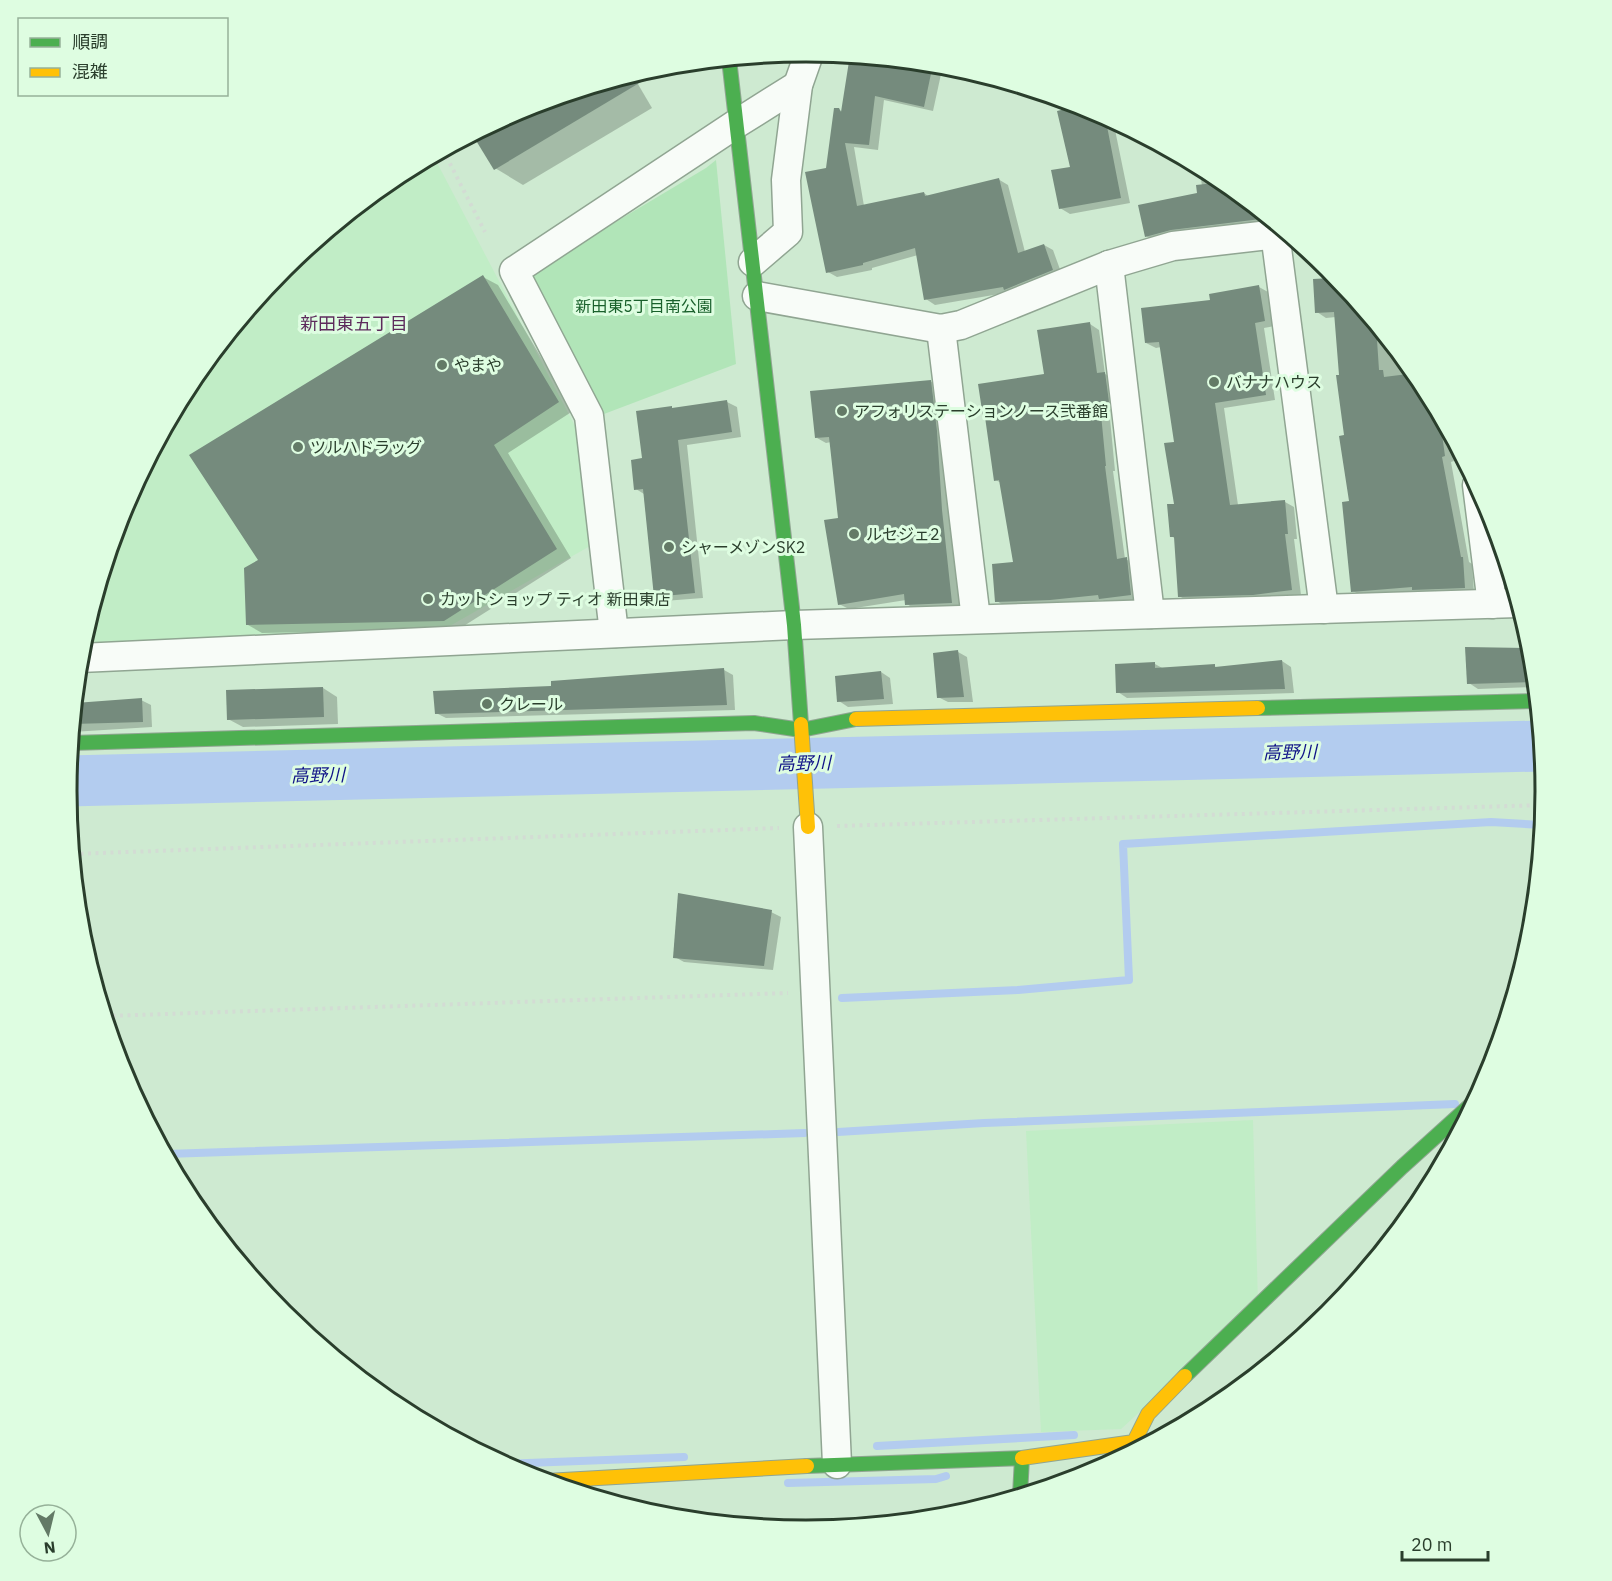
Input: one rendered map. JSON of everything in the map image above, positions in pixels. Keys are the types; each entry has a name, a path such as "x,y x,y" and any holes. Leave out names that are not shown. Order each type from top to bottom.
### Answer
{"street":[{"path":"753,262 788,232 786,180 798,85 806,62"},
{"path":"730,66 794,625 808,823 837,1464"},
{"path":"614,633 589,416 514,271 798,85"},
{"path":"757,296 941,329 961,325 1109,265 1173,246 1277,234"},
{"path":"1282,238 1324,609"},
{"path":"1109,265 1150,614"},
{"path":"941,329 976,620"},
{"path":"89,658 794,625 1505,604 1490,538"},
{"path":"79,743 754,723 802,734 848,719 1530,701"},
{"path":"1135,1440 1148,1414 1159,1401 1401,1167 1459,1116"},
{"path":"566,1479 837,1464 1022,1458 1131,1442"},
{"path":"1020,1487 1022,1458"}],"path":[{"path":"446,157 484,232"},
{"path":"113,1017 816,992"}],"shaded area":[{"path":"437,162 576,428 590,546 448,627 92,644 102,602 132,512 152,468 200,385 258,310 325,242 401,184"},
{"path":"1253,1120 1258,1303 1121,1429 1041,1432 1026,1131"}],"green space":[{"name":"新田東5丁目南公園","path":"716,160 736,364 604,414 530,278 557,257"}],"building":[{"path":"849,63 931,73 924,107 875,96 869,145 845,143 857,206 924,192 925,196 999,178 1018,253 1044,244 1053,270 1004,290 1003,287 924,300 915,248 863,263 863,265 826,273 805,172 826,168 834,108 839,108 841,112"},
{"path":"644,80 494,170 476,141 527,117 572,100"},
{"path":"1064,109 1107,127 1121,198 1059,209 1051,170 1070,167 1057,111"},
{"path":"1210,183 1259,219 1171,230 1145,237 1138,205 1197,193 1196,185"},
{"path":"483,275 559,402 494,445 557,549 444,621 246,625 244,568 258,560 189,455"},
{"path":"1324,278 1354,310 1377,338 1379,370 1383,370 1384,377 1404,374 1442,435 1445,456 1442,457 1461,557 1463,557 1465,588 1412,590 1412,587 1351,592 1342,502 1349,501 1339,436 1344,435 1336,375 1339,375 1334,312 1315,313 1313,279"},
{"path":"1259,285 1265,321 1255,323 1266,395 1215,403 1230,505 1285,500 1288,534 1285,534 1292,590 1253,595 1178,597 1174,537 1170,537 1167,504 1174,504 1164,443 1174,442 1159,342 1145,343 1141,308 1210,300 1209,294"},
{"path":"1090,322 1097,373 1105,372 1109,402 1100,404 1117,559 1127,557 1131,595 1099,599 1098,595 995,602 992,564 1013,562 999,480 994,481 978,384 1044,374 1037,330"},
{"path":"931,380 952,603 905,605 904,594 838,605 824,520 838,518 829,437 815,438 810,391"},
{"path":"727,400 732,432 678,440 695,593 654,597 643,489 634,490 631,460 642,458 636,411"},
{"path":"1465,647 1521,648 1527,682 1467,684"},
{"path":"958,650 964,697 937,698 933,653"},
{"path":"1282,660 1285,689 1116,693 1115,664 1155,662 1155,668 1215,664 1215,667"},
{"path":"724,668 727,705 435,714 433,691 551,686 551,681"},
{"path":"881,671 884,699 837,702 835,676"},
{"path":"323,687 324,717 227,720 226,690"},
{"path":"142,698 143,722 81,724 82,702"},
{"path":"678,893 772,910 764,966 673,958"}],"waterway":[{"name":"高野川","path":"77,781 1533,746"},
{"path":"842,998 1018,990 1129,980 1123,844 1491,822 1534,825"},
{"path":"838,1132 984,1123 1455,1104"},
{"path":"174,1154 805,1133"},
{"path":"877,1446 1074,1435"},
{"path":"525,1463 684,1457"},
{"path":"788,1483 936,1479 946,1476"}],"traffic: fast":[{"path":"730,66 794,625 801,724"},
{"path":"1258,708 1530,701"},
{"path":"79,743 754,723 801,730 856,719"},
{"path":"1185,1376 1402,1167 1458,1116"},
{"path":"807,1466 1022,1458 1020,1487"}],"traffic: slow":[{"path":"856,719 1258,708"},
{"path":"801,724 808,827"},
{"path":"1135,1440 1148,1414 1185,1376"},
{"path":"1022,1458 1131,1442"},
{"path":"569,1480 807,1466"}],"place":[{"name":"やまや","path":"442,365"},
{"name":"バナナハウス","path":"1214,382"},
{"name":"アフォリステーションノース弐番館","path":"842,411"},
{"name":"ツルハドラッグ","path":"298,447"},
{"name":"ルセジェ2","path":"854,534"},
{"name":"シャーメゾンSK2","path":"669,547"},
{"name":"カットショップ ティオ 新田東店","path":"428,599"},
{"name":"クレール","path":"487,704"}],"district":[{"name":"新田東五丁目","path":"354,323"}]}
